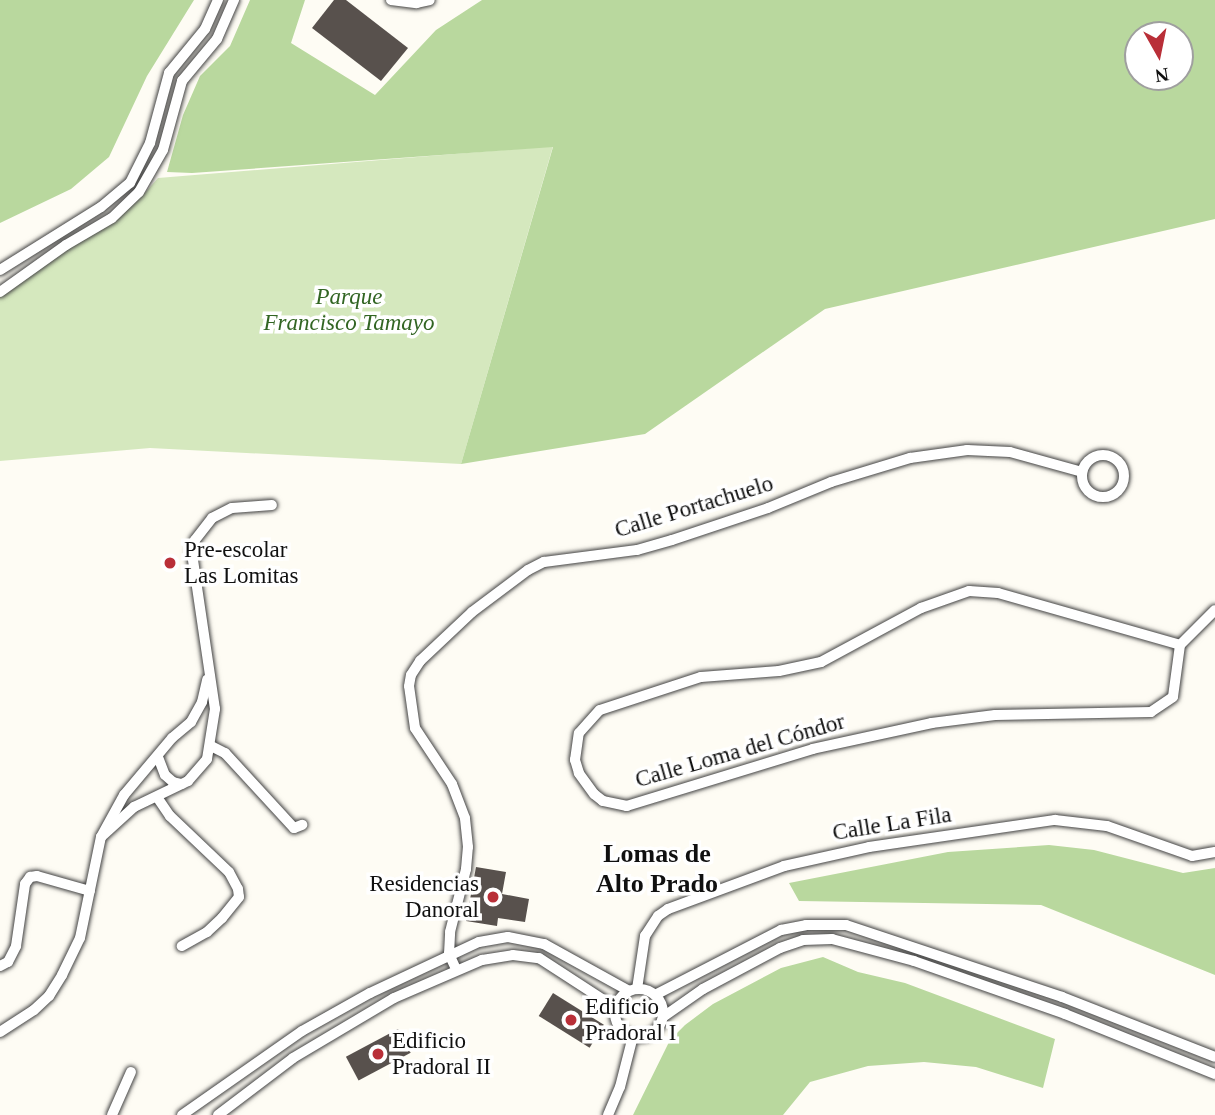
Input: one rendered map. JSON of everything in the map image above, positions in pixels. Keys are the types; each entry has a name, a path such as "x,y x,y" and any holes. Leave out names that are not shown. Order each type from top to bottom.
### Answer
{"street":[{"path":"16,279 2,267 101,207 130,183 150,144 169,73 205,29 218,0"},
{"path":"0,292 112,218 139,192 163,150 182,81 217,39 234,0"},
{"path":"391,0 417,3 430,0"},
{"name":"Calle Portachuelo","path":"449,954 450,932 467,858 465,818 452,783 415,728 409,687 411,675 420,661 472,612 504,587 544,562 649,547 768,508 831,482 910,458 967,450 1010,452 1082,472"},
{"path":"1101,455 1119,462 1124,475 1115,493 1101,497 1088,492 1082,472 1088,460 1101,455"},
{"path":"101,837 134,807 184,783 203,765 211,746 215,709 193,569 195,540 203,526 222,512 243,506 272,505"},
{"name":"Calle Loma del Cóndor","path":"969,591 998,593 1180,645 1173,698 1151,712 995,715 932,723 813,749 627,806 613,806 594,794 579,773 575,760 579,733 588,720 600,710 617,702 701,677 730,672 779,671 821,663 921,608 969,591"},
{"path":"1180,645 1215,610"},
{"path":"0,1032 34,1010 48,996 62,975 80,938 101,837 124,795 172,737 191,722 202,702 209,671"},
{"path":"191,722 205,726 211,746 225,753 295,828 302,825"},
{"path":"158,757 168,779 184,783"},
{"path":"157,797 170,816 229,872 239,888 239,897 222,918 208,932 182,946"},
{"name":"Calle La Fila","path":"633,990 645,936 658,915 784,866 869,847 1055,820 1107,825 1192,856 1215,852"},
{"path":"0,966 8,962 16,946 25,884 30,877 37,876 90,891"},
{"path":"182,1115 302,1031 449,954 495,937 525,938 544,944 633,990 655,995 781,930 806,925 846,925 1062,997 1215,1057"},
{"path":"633,1036 652,1033 663,1017 703,989 780,947 803,940 831,939 914,961 1065,1014 1215,1074"},
{"path":"449,954 456,969"},
{"path":"218,1115 293,1058 394,998 456,969 497,956 539,958 615,1008 617,1022 633,1036"},
{"path":"615,1008 633,990"},
{"path":"655,995 662,1005 663,1017"},
{"path":"608,1115 620,1087 633,1036"},
{"path":"112,1115 131,1072"}],"green space":[{"path":"0,0 194,0 147,76 109,157 71,189 0,223"},
{"path":"250,0 305,0 291,43 375,95 436,30 482,0 1215,0 1215,219 825,309 645,434 461,464 553,147 192,173 167,172 183,115 200,76 230,46"},
{"name":"Parque Francisco Tamayo","path":"553,146 461,464 150,448 0,461 0,290 143,195 158,178"},
{"path":"1049,845 1094,850 1183,873 1215,868 1215,975 1041,905 799,901 789,883 948,852"},
{"path":"823,957 858,972 905,983 1055,1039 1043,1088 976,1067 924,1062 868,1066 810,1082 783,1115 633,1115 670,1040 685,1025 713,1004 781,968"}],"building":[{"path":"334,0 346,0 408,48 381,81 312,28"},
{"name":"Residencias Danoral","path":"476,867 506,872 502,894 529,899 525,922 498,918 497,926 466,921"},
{"name":"Edificio Pradoral I","path":"553,993 604,1025 590,1048 539,1016"},
{"name":"Edificio Pradoral II","path":"398,1029 411,1053 359,1081 346,1057"}],"place":[{"name":"Pre-escolar Las Lomitas","path":"170,563"},
{"name":"Residencias Danoral","path":"493,897"},
{"name":"Edificio Pradoral I","path":"571,1020"},
{"name":"Edificio Pradoral II","path":"378,1054"}],"district":[{"name":"Lomas de Alto Prado","path":"657,869"}]}
